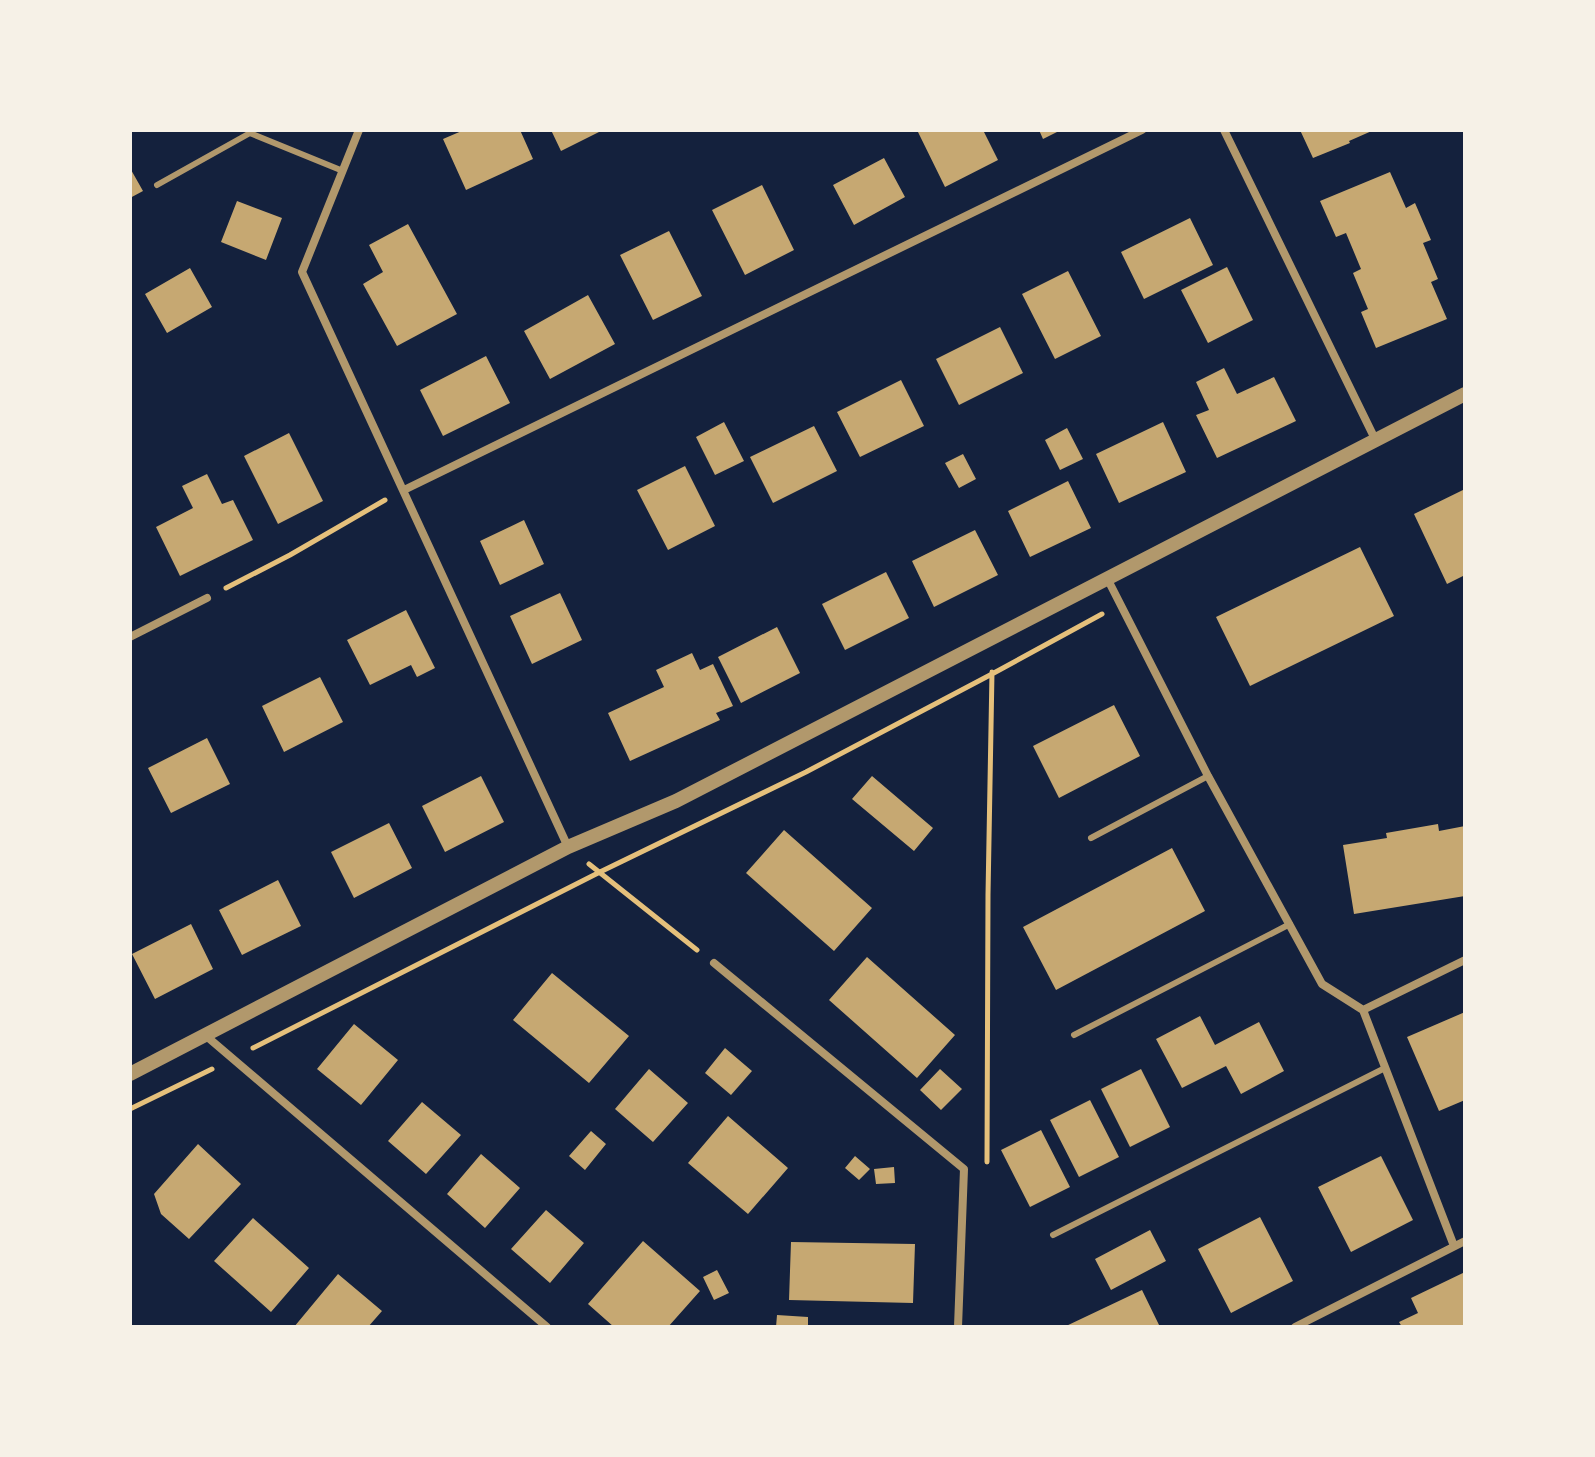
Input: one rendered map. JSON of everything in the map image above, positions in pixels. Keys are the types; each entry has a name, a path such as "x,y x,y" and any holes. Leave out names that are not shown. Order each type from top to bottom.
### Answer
{"street":[{"path":"359,130 302,272 568,847"},
{"path":"404,490 1142,130"},
{"path":"1224,130 1375,439"},
{"path":"130,1074 568,847 676,801 1465,394"},
{"path":"1108,580 1208,776 1322,984 1363,1010 1454,1246"},
{"path":"130,637 207,598"},
{"path":"1363,1010 1465,960"},
{"path":"714,963 964,1169 958,1327"},
{"path":"205,1035 547,1327"},
{"path":"1295,1327 1465,1241"}],"lane":[{"path":"157,185 250,133 343,171"},
{"path":"1091,838 1208,776"},
{"path":"1074,1035 1290,924"},
{"path":"1053,1235 1385,1068"}],"path":[{"path":"207,598 404,490"},
{"path":"130,1109 600,872 806,772 1120,604"},
{"path":"987,1166 992,637"},
{"path":"568,847 714,963"}],"building":[{"path":"464,130 520,130 533,159 466,190 443,139"},
{"path":"551,130 603,130 561,151"},
{"path":"917,130 983,130 998,160 945,187"},
{"path":"1039,130 1061,130 1043,139"},
{"path":"1300,130 1374,130 1313,158"},
{"path":"884,158 905,197 854,225 833,185"},
{"path":"130,168 143,191 130,198"},
{"path":"1390,172 1406,208 1415,203 1431,240 1423,243 1438,279 1431,282 1447,319 1376,348 1361,312 1368,309 1353,273 1361,269 1346,233 1336,237 1320,201"},
{"path":"762,185 794,250 745,275 712,210"},
{"path":"237,201 282,218 266,260 221,242"},
{"path":"1190,218 1213,265 1144,299 1121,252"},
{"path":"408,224 457,314 397,346 363,284 383,272 369,245"},
{"path":"669,231 702,296 653,320 620,255"},
{"path":"1227,267 1253,320 1208,343 1181,290"},
{"path":"190,268 212,307 167,333 145,294"},
{"path":"1068,271 1101,336 1055,359 1022,294"},
{"path":"588,295 615,344 550,379 524,331"},
{"path":"1000,327 1023,373 959,405 936,359"},
{"path":"486,356 510,403 443,436 420,390"},
{"path":"1224,368 1237,394 1274,377 1296,421 1217,458 1196,415 1209,410 1196,382"},
{"path":"901,380 924,426 860,457 837,412"},
{"path":"724,422 744,461 715,475 696,437"},
{"path":"1163,422 1186,472 1119,503 1096,454"},
{"path":"814,426 837,471 773,503 750,457"},
{"path":"1067,428 1083,459 1060,470 1045,440"},
{"path":"289,433 323,501 278,524 244,456"},
{"path":"963,454 976,479 959,488 945,463"},
{"path":"685,466 715,526 668,550 637,490"},
{"path":"207,474 222,504 233,500 253,540 180,576 156,527 193,508 182,486"},
{"path":"1068,481 1091,528 1030,557 1008,511"},
{"path":"1465,489 1465,575 1447,584 1414,514"},
{"path":"524,520 544,564 500,585 480,541"},
{"path":"975,530 998,575 934,607 912,561"},
{"path":"1360,547 1394,616 1250,686 1216,617"},
{"path":"886,572 909,618 845,650 822,604"},
{"path":"560,593 582,640 532,664 510,616"},
{"path":"406,610 435,668 417,677 411,665 370,685 347,640"},
{"path":"777,627 800,673 741,703 718,657"},
{"path":"692,653 700,670 713,664 733,706 716,713 720,720 630,761 608,713 664,687 656,670"},
{"path":"320,677 343,722 284,752 262,706"},
{"path":"1114,705 1140,756 1059,798 1033,746"},
{"path":"207,738 230,784 171,813 148,768"},
{"path":"481,776 504,822 445,852 422,806"},
{"path":"872,776 933,828 914,851 852,799"},
{"path":"389,823 412,868 354,898 331,852"},
{"path":"1438,824 1439,831 1465,826 1465,896 1354,914 1343,845 1387,838 1386,833"},
{"path":"784,830 872,908 834,951 746,873"},
{"path":"1172,848 1205,911 1056,990 1023,927"},
{"path":"278,880 301,926 242,955 219,910"},
{"path":"191,924 213,969 155,999 132,954"},
{"path":"867,957 955,1035 917,1078 829,1000"},
{"path":"552,973 629,1036 589,1083 513,1020"},
{"path":"1465,1012 1465,1100 1439,1111 1407,1037"},
{"path":"1200,1016 1215,1045 1259,1022 1284,1071 1241,1094 1226,1066 1182,1088 1156,1039"},
{"path":"354,1024 398,1060 361,1105 317,1069"},
{"path":"725,1048 752,1071 731,1095 705,1073"},
{"path":"649,1069 688,1103 653,1142 615,1109"},
{"path":"940,1069 962,1089 941,1110 920,1090"},
{"path":"1141,1069 1170,1127 1130,1147 1101,1089"},
{"path":"1090,1100 1119,1157 1079,1177 1050,1120"},
{"path":"422,1102 461,1135 426,1174 388,1141"},
{"path":"728,1116 788,1168 748,1214 688,1163"},
{"path":"1041,1130 1070,1187 1030,1207 1001,1150"},
{"path":"591,1131 606,1144 585,1170 569,1156"},
{"path":"198,1144 241,1184 189,1239 161,1214 154,1194"},
{"path":"481,1154 520,1188 485,1228 447,1194"},
{"path":"855,1156 870,1169 859,1180 845,1168"},
{"path":"1381,1156 1413,1220 1351,1252 1318,1187"},
{"path":"894,1167 895,1183 876,1184 874,1169"},
{"path":"546,1210 584,1243 550,1283 511,1249"},
{"path":"1260,1217 1293,1281 1231,1313 1198,1249"},
{"path":"253,1218 309,1268 271,1312 214,1261"},
{"path":"1150,1230 1166,1261 1111,1290 1095,1259"},
{"path":"643,1241 700,1291 668,1327 614,1327 588,1304"},
{"path":"791,1242 915,1244 913,1303 789,1300"},
{"path":"717,1270 729,1293 714,1300 703,1277"},
{"path":"1465,1272 1465,1327 1402,1327 1399,1322 1418,1313 1411,1298"},
{"path":"338,1274 382,1311 368,1327 294,1327"},
{"path":"1142,1290 1160,1327 1064,1327"},
{"path":"777,1315 808,1317 808,1327 776,1327"}]}
